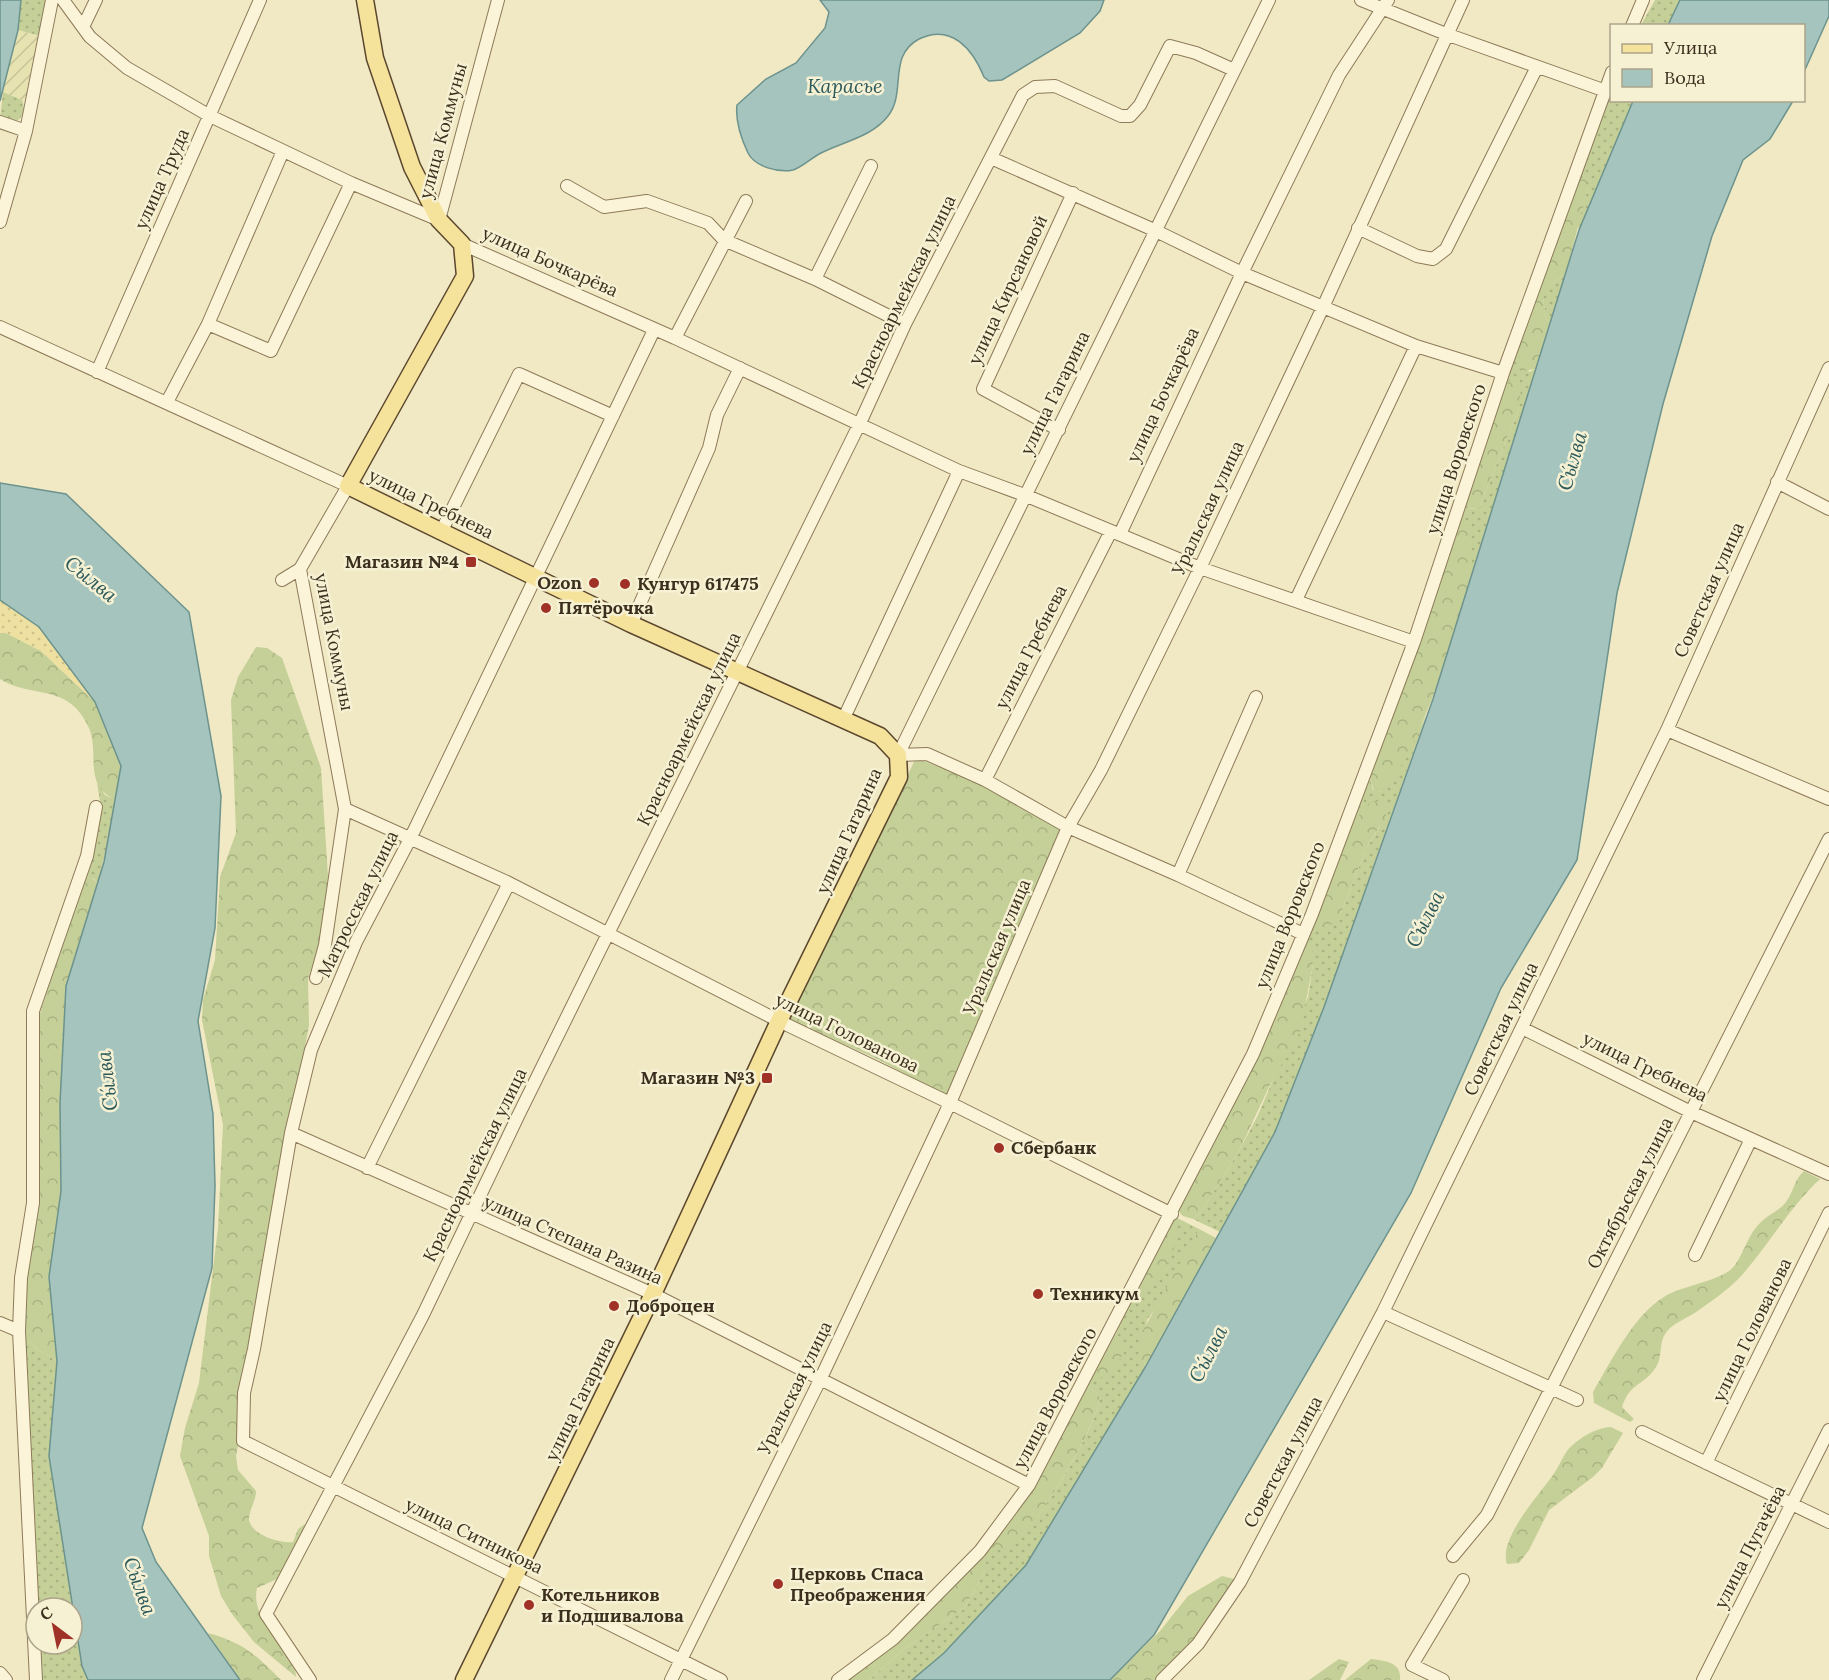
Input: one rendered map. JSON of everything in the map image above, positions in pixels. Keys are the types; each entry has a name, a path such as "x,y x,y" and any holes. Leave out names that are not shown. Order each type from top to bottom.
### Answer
{"main road":[{"name":"улица Коммуны","path":"365,0 379,69 412,167 439,220"},
{"name":"улица Бочкарёва","path":"439,220 462,244"},
{"name":"улица Коммуны","path":"348,486 465,276 462,244"},
{"name":"улица Гребнева","path":"348,486 631,624 880,736 898,756"},
{"name":"улица Гагарина","path":"464,1680 653,1294 779,1021 899,777 898,756"}],"street":[{"path":"0,222 26,131 52,0"},
{"name":"улица Бочкарёва","path":"63,0 109,56 127,68 210,116 351,183 439,220"},
{"path":"83,27 96,0"},
{"name":"улица Труда","path":"97,372 260,0"},
{"name":"улица Коммуны","path":"439,220 498,0"},
{"name":"улица Гагарина","path":"898,756 1027,496 1154,230 1269,0"},
{"path":"1361,0 1386,5 1446,34 1603,90"},
{"name":"Уральская улица","path":"670,1680 820,1380 950,1103 1068,827 1101,770 1200,568 1324,305 1463,0"},
{"path":"1633,24 1643,0"},
{"path":"1242,273 1339,75 1386,5"},
{"name":"Красноармейская улица","path":"310,1680 266,1614 473,1215 519,1114 860,423 905,324 1023,95 1035,87 1055,86 1121,116 1130,116 1140,105 1170,46 1196,53 1234,70"},
{"path":"1358,228 1418,256 1433,259 1446,249 1537,67"},
{"name":"улица Воровского","path":"838,1680 893,1639 980,1551 1029,1485 1172,1214 1253,1054 1304,934 1414,642 1503,373 1610,74"},
{"path":"0,122 26,131"},
{"path":"167,402 208,324 283,151"},
{"path":"991,158 1154,230 1242,273 1416,345 1503,373"},
{"path":"815,279 871,166"},
{"path":"208,324 271,351 351,183"},
{"path":"567,186 604,207 647,201 708,224 724,240 815,279 905,324"},
{"name":"улица Кирсановой","path":"1059,430 983,389 1073,193"},
{"path":"675,338 746,201"},
{"name":"улица Бочкарёва","path":"462,244 675,338 959,471 1027,496 1200,568 1414,642"},
{"name":"улица Бочкарёва","path":"1115,533 1242,273"},
{"name":"улица Гребнева","path":"0,327 348,486"},
{"name":"Матросская улица","path":"243,1441 244,1393 255,1349 291,1133 311,1050 356,942 410,839 654,330"},
{"path":"1296,600 1416,345"},
{"path":"631,624 709,448 717,415 740,368"},
{"name":"Советская улица","path":"1162,1680 1198,1644 1240,1582 1383,1312 1667,730 1829,368"},
{"path":"442,530 519,374 612,416"},
{"path":"843,720 959,471"},
{"path":"1777,482 1829,509"},
{"name":"улица Коммуны","path":"316,978 325,945 345,809 300,569 348,486"},
{"name":"улица Гребнева","path":"985,780 1115,533"},
{"path":"282,580 300,569"},
{"path":"1178,875 1256,697"},
{"path":"1667,730 1829,799"},
{"path":"898,756 927,754 985,780 1068,827 1304,934"},
{"path":"36,1680 18,1331 21,1278 33,1203 33,1011 87,856 96,807"},
{"name":"улица Голованова","path":"345,809 509,883 779,1021 1172,1214"},
{"name":"Октябрьская улица","path":"1453,1556 1487,1515 1829,839"},
{"path":"367,1168 509,883"},
{"name":"улица Гребнева","path":"1522,1028 1691,1112 1829,1174"},
{"name":"улица Степана Разина","path":"291,1133 653,1294 1029,1485"},
{"path":"1695,1255 1750,1139"},
{"name":"улица Голованова","path":"1706,1463 1829,1213"},
{"path":"1383,1312 1577,1400"},
{"path":"0,1323 18,1331"},
{"name":"улица Пугачёва","path":"1703,1680 1829,1430"},
{"path":"1642,1432 1829,1522"},
{"name":"улица Ситникова","path":"243,1441 721,1680"},
{"path":"1443,1680 1412,1665 1462,1580"},
{"path":"0,1674 6,1680"}],"shaded area":[{"path":"18,30 41,36 33,78 23,104 22,100 3,92"}],"green space":[{"path":"21,0 49,0 41,36 18,30"},
{"path":"1655,0 1680,0 1668,24 1642,24"},
{"path":"1610,82 1610,102 1633,102 1579,230 1577,223 1588,188 1578,178"},
{"path":"3,92 22,100 23,114 14,124 0,119"},
{"path":"1578,178 1586,180 1588,188 1566,273 1550,286 1541,288 1539,283"},
{"path":"1566,273 1550,323 1546,319 1543,298 1532,300 1539,283 1550,286"},
{"path":"1539,294 1543,298 1546,319 1550,323 1536,369 1520,371 1522,330 1528,310"},
{"path":"1521,337 1529,372 1536,369 1471,576 1469,528 1458,520 1462,509 1479,508 1519,408 1506,379"},
{"path":"1506,379 1521,387 1519,408 1479,508 1462,509"},
{"path":"1458,520 1465,521 1470,528 1472,566 1471,578 1457,627 1433,697 1404,762 1389,784 1375,794 1369,774"},
{"path":"0,633 6,633 41,651 95,702 121,766 117,800 99,787 94,769 92,738 81,714 71,704 60,698 24,689 0,679"},
{"path":"256,647 267,648 282,658 321,768 328,876 320,943 308,979 309,1025 248,1357 241,1378 242,1426 236,1456 238,1470 256,1491 249,1519 255,1530 274,1540 293,1542 298,1529 305,1524 299,1542 277,1579 257,1588 256,1601 266,1623 294,1665 296,1677 254,1642 221,1596 209,1556 209,1536 180,1456 185,1428 199,1383 218,1228 223,1125 202,1020 203,1000 215,960 220,877 236,833 231,700 238,677"},
{"path":"1426,716 1324,1007 1275,1132 1220,1232 1193,1219 1201,1212 1239,1151 1258,1115 1308,997 1313,965 1306,942 1312,924 1341,913 1366,849 1380,826 1351,825 1369,774 1373,790 1380,792 1397,772"},
{"path":"916,758 989,786 1062,828 949,1097 875,1058 787,1019"},
{"path":"97,783 105,795 117,800 98,884 93,878 83,878 100,801"},
{"path":"1379,801 1386,806 1386,815 1366,849 1341,913 1334,923 1322,929 1312,924 1351,825 1370,802"},
{"path":"89,875 98,884 66,986 60,1103 61,1191 49,1277 57,1361 38,1350 25,1338 25,1287 38,1020 83,878"},
{"path":"1306,942 1312,949 1313,965 1300,1032 1269,1087 1239,1151 1201,1212 1193,1219 1183,1216 1177,1210"},
{"path":"1804,1171 1820,1179 1742,1275 1720,1295 1675,1324 1665,1334 1657,1365 1650,1375 1632,1389 1622,1407 1634,1419 1630,1422 1594,1403 1593,1392 1642,1315 1664,1297 1730,1270 1757,1227 1786,1202"},
{"path":"1173,1216 1199,1229 1163,1298 1147,1320 1140,1352 1146,1366 1026,1565 944,1653 912,1680 869,1680 908,1646 964,1608 986,1570 980,1559 986,1551 1001,1539 1032,1522 1045,1506 1076,1456 1094,1419 1099,1394 1087,1386 1092,1376 1125,1347 1116,1333"},
{"path":"1170,1220 1175,1229 1176,1238 1170,1260 1157,1279 1143,1293 1136,1288"},
{"path":"1199,1229 1216,1238 1146,1366 1140,1352 1141,1334"},
{"path":"1116,1333 1126,1347 1112,1370 1098,1379 1092,1376"},
{"path":"25,1338 38,1350 57,1361 49,1456 71,1596 38,1596"},
{"path":"1087,1386 1099,1394 1093,1419 1075,1456 1044,1508 1034,1522 1006,1547 1001,1550 988,1546"},
{"path":"1611,1427 1623,1433 1602,1468 1549,1510 1529,1550 1519,1563 1507,1564 1508,1542 1514,1530 1567,1451 1587,1435 1599,1429"},
{"path":"980,1559 987,1564 986,1570 964,1608 908,1646 869,1680 846,1680"},
{"path":"1222,1576 1234,1579 1232,1590 1188,1650 1159,1680 1110,1680 1160,1631 1188,1596"},
{"path":"208,1633 231,1641 249,1651 281,1680 240,1680"},
{"path":"41,1656 80,1656 88,1680 42,1680"},
{"path":"1339,1659 1349,1662 1340,1680 1309,1680"},
{"path":"1371,1659 1395,1666 1400,1674 1400,1680 1345,1680"}],"sand":[{"path":"0,600 39,627 95,702 41,651 6,633 0,633"}],"water":[{"path":"0,0 21,0 18,30 0,101"},
{"name":"Карасье","path":"820,0 1104,0 1100,11 1080,33 1002,80 989,81 984,77 974,57 960,42 951,37 942,34 919,39 909,46 903,55 893,106 888,116 874,129 821,153 797,169 781,171 768,168 756,162 748,153 739,130 737,105 766,79 796,63 825,28 829,12"},
{"path":"1680,0 1829,0 1829,16 1805,70 1805,24 1668,24"},
{"name":"Сы́лва","path":"1633,102 1792,102 1770,139 1743,160 1712,236 1663,404 1617,593 1577,860 1501,988 1411,1193 1154,1635 1110,1680 912,1680 944,1653 1026,1565 1146,1366 1275,1132 1324,1007 1433,699 1579,230"},
{"name":"Сы́лва","path":"0,483 66,494 189,612 221,796 215,928 198,1021 213,1114 215,1186 212,1268 142,1528 156,1562 240,1680 88,1680 82,1666 80,1656 84,1656 84,1596 71,1596 49,1456 57,1361 49,1277 61,1191 60,1103 66,986 104,862 121,766 95,702 39,627 0,600"}],"place":[{"name":"Магазин №4","path":"471,562"},
{"name":"Ozon","path":"594,583"},
{"name":"Кунгур 617475","path":"625,584"},
{"name":"Пятёрочка","path":"546,608"},
{"name":"Магазин №3","path":"767,1078"},
{"name":"Сбербанк","path":"999,1148"},
{"name":"Техникум","path":"1038,1294"},
{"name":"Доброцен","path":"614,1306"},
{"name":"Церковь Спаса Преображения","path":"778,1584"},
{"name":"Котельников и Подшивалова","path":"529,1605"}]}
